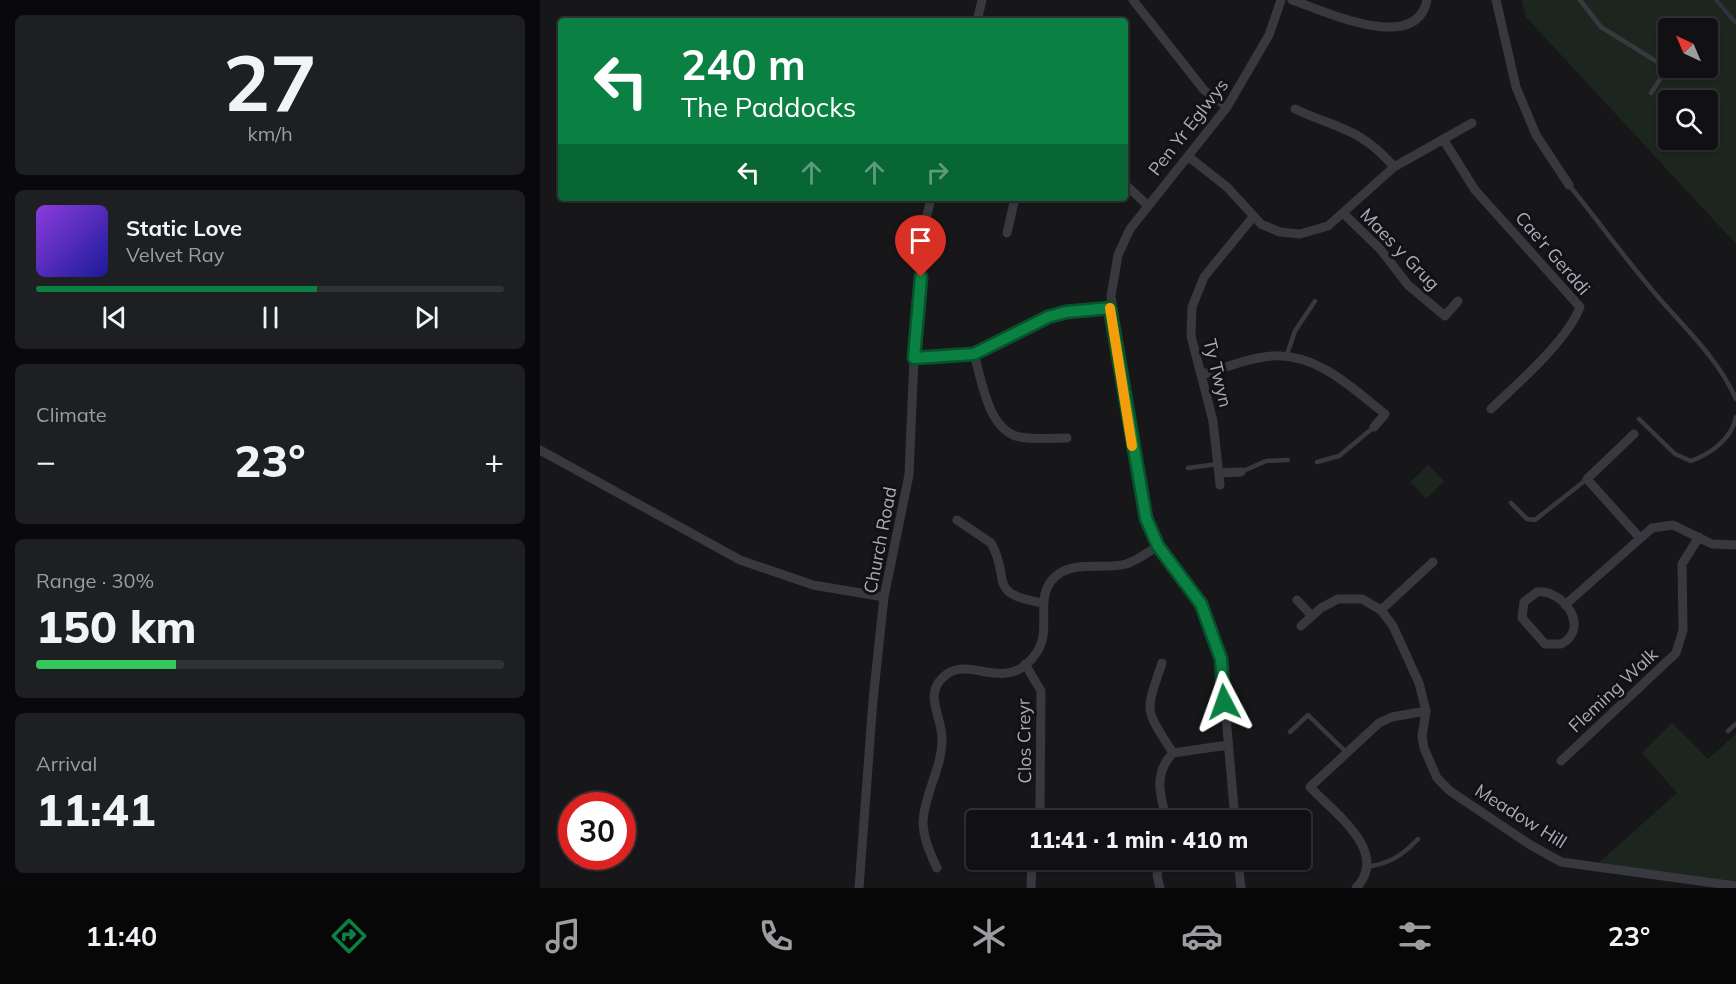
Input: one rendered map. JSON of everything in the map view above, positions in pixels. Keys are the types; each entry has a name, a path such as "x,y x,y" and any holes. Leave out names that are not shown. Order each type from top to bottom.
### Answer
{"street":[{"path":"978,18 982,0"},
{"path":"1133,0 1204,90 1227,107"},
{"name":"Pen Yr Eglwys","path":"1234,810 1221,659 1201,604 1158,546 1146,518 1110,308 1112,282 1118,255 1130,229 1227,107 1269,35 1281,0"},
{"path":"1292,0 1355,20 1395,29 1414,22 1424,11 1427,0"},
{"path":"1497,0 1516,87 1536,135 1569,185"},
{"path":"1294,109 1362,136 1377,147 1394,166"},
{"path":"1189,157 1227,186 1253,217 1270,229 1300,234 1329,226 1394,166 1472,123"},
{"name":"Cae'r Gerddi","path":"1443,139 1475,189 1580,307 1576,318 1533,369 1491,409"},
{"path":"1128,187 1148,205"},
{"name":"Church Road","path":"859,888 873,700 884,597 909,475 914,358 926,219 930,201"},
{"path":"1007,233 1014,201"},
{"name":"Maes y Grug","path":"1344,214 1381,250 1408,285 1445,316 1458,301"},
{"name":"Ty Twyn","path":"1220,485 1213,421 1191,336 1192,307 1215,261 1253,217"},
{"path":"914,358 974,354 1048,317 1066,312 1110,308"},
{"path":"974,354 993,413 1005,431 1026,438 1067,438"},
{"path":"1200,375 1257,359 1286,357 1322,367 1385,414 1374,427"},
{"path":"1634,434 1587,479 1639,537"},
{"path":"540,450 740,560 813,585 884,597"},
{"path":"1219,469 1241,472"},
{"path":"957,520 991,543 1001,580 1009,593 1019,599 1042,603"},
{"path":"1564,605 1652,528 1667,524 1685,528 1712,544 1736,545"},
{"name":"Fleming Walk","path":"1561,761 1676,653 1683,630 1682,564 1699,537"},
{"path":"937,868 927,845 923,819 942,752 942,734 933,704 937,685 945,675 957,670 993,675 1012,672 1025,664 1037,651 1044,636 1046,628 1042,603 1047,588 1062,572 1076,567 1106,567 1128,563 1158,546"},
{"path":"1381,610 1433,562"},
{"path":"1537,592 1553,594 1564,605 1574,616 1575,625 1569,639 1560,644 1545,644 1522,618 1524,602 1537,592"},
{"path":"1302,626 1331,602 1346,597 1362,599 1381,610 1393,626 1414,671 1426,711 1392,717 1379,723 1310,787 1361,841 1366,853 1367,867 1356,888"},
{"path":"1297,600 1312,616"},
{"path":"1162,663 1149,701 1149,712 1173,753"},
{"name":"Clos Creyr","path":"1025,664 1035,679 1042,703 1041,810"},
{"name":"Meadow Hill","path":"1426,711 1422,736 1424,748 1432,770 1449,791 1561,862 1736,886"},
{"path":"1165,810 1159,786 1163,767 1173,753 1228,745"},
{"path":"1031,888 1032,870"},
{"path":"1158,870 1160,888"},
{"path":"1239,870 1241,888"},
{"path":"1674,888 1675,877"}],"lane":[{"path":"1580,0 1601,27 1658,62"},
{"path":"1651,93 1661,78"},
{"path":"1569,185 1657,296 1714,361 1729,383 1736,399"},
{"path":"1286,357 1295,331 1315,301"},
{"path":"1639,419 1675,454 1691,461 1708,455 1727,436 1736,417"},
{"path":"1317,462 1339,456 1374,427"},
{"path":"1241,472 1266,460 1288,460"},
{"path":"1188,468 1219,469"},
{"path":"1511,503 1527,519 1535,520 1587,479"},
{"path":"1290,732 1308,715 1346,752"},
{"path":"1728,731 1736,724"},
{"path":"1367,867 1386,864 1403,854 1418,839"}],"shaded area":[{"path":"1522,0 1736,0 1736,244 1526,17"},
{"path":"1428,465 1444,481 1426,499 1410,482"},
{"path":"1672,723 1708,759 1736,734 1736,886 1594,867 1677,793 1642,753"}],"waterway":[{"path":"1716,0 1736,23"}],"slow traffic":[{"path":"1110,308 1132,446"}],"route":[{"path":"921,277 914,358 974,354 1048,317 1066,312 1110,308 1146,518 1158,546 1201,604 1221,659 1224,702"}]}
